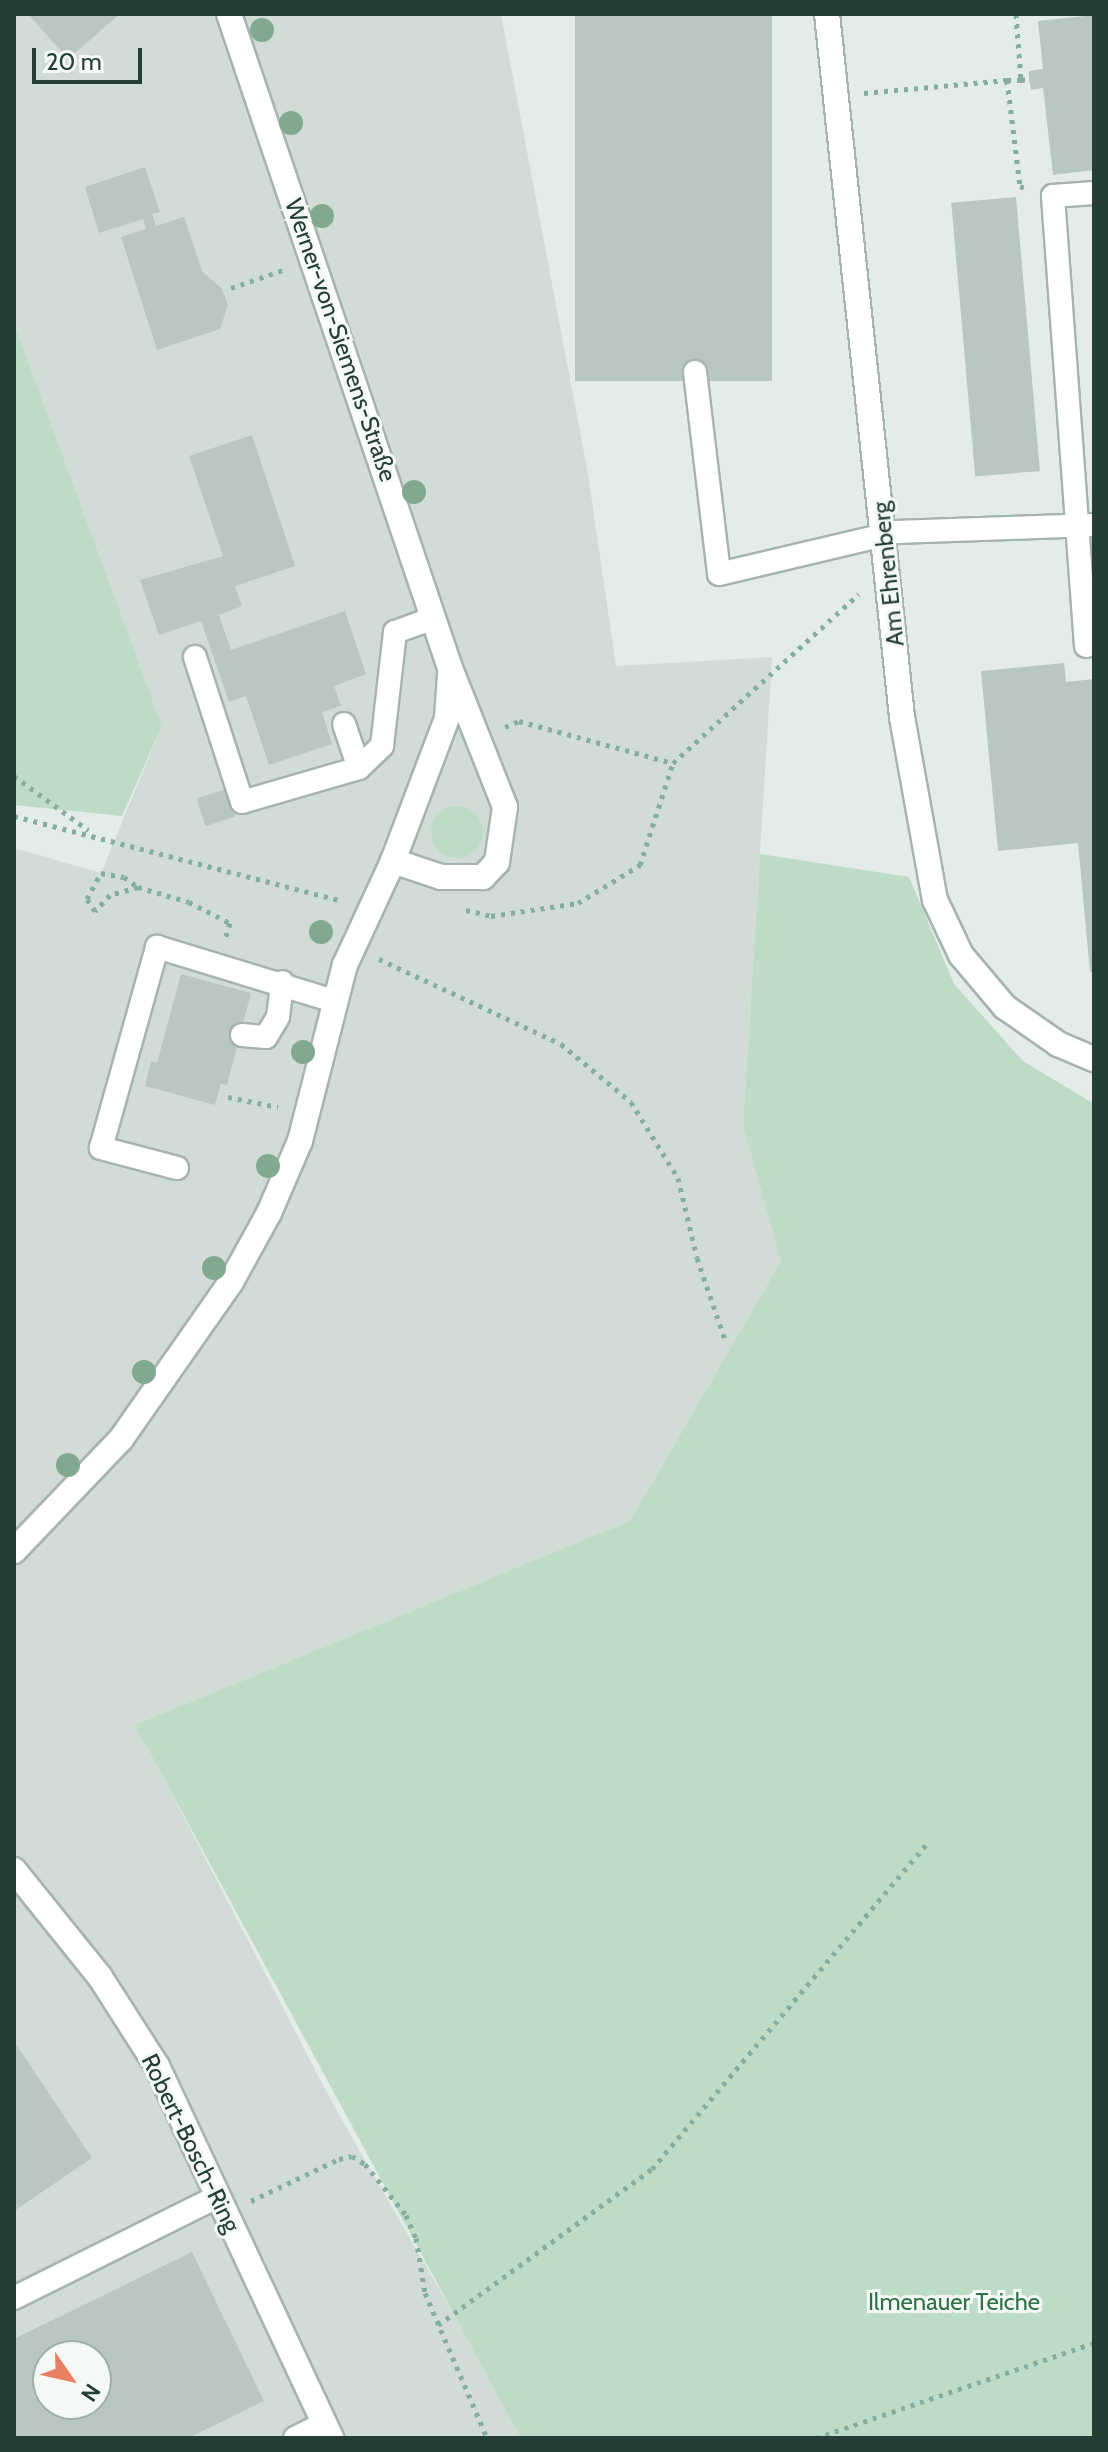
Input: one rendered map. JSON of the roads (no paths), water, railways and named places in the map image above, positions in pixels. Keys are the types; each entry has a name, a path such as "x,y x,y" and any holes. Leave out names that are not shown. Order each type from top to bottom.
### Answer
{"street":[{"name":"Werner-von-Siemens-Straße","path":"229,14 450,668 505,807 503,840 497,862 483,877 441,877 393,861"},
{"name":"Am Ehrenberg","path":"827,14 885,535 902,717 935,900 961,955 1005,1007 1058,1044 1094,1059"},
{"name":"Werner-von-Siemens-Straße","path":"14,1551 121,1439 184,1352 269,1213 307,1113 334,1001 353,947 393,861 447,718 450,668"},
{"name":"Robert-Bosch-Ring","path":"14,1870 123,2009 157,2066 327,2431"}],"lane":[{"path":"1086,646 1084,525 1053,196 1094,193"},
{"path":"695,372 719,574 885,535 1084,525"},
{"path":"195,657 242,802 359,768 382,746 395,632 434,618"},
{"path":"344,724 359,768"},
{"path":"177,1168 101,1148 157,947 282,982 334,1001"},
{"path":"242,1035 266,1037 278,1017 282,982"},
{"path":"14,2298 221,2206"},
{"path":"295,2438 327,2431"}],"park label":[{"name":"Ilmenauer Teiche","path":"954,2302"}]}
